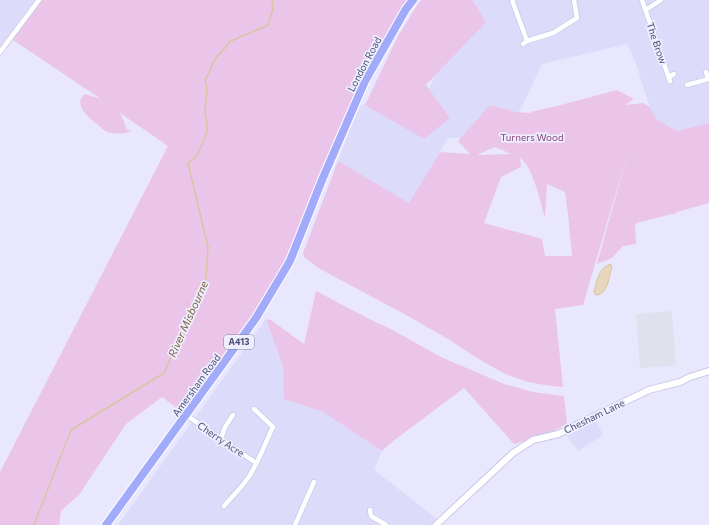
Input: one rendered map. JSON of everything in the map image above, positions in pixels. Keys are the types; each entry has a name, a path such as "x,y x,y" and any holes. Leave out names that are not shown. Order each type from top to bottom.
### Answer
{"highway":[{"name":"London Road","path":"339,141 365,81 406,9 413,0"},
{"name":"Amersham Road","path":"106,525 256,318 290,261 339,141"}],"street":[{"path":"0,52 39,0"},
{"path":"512,0 525,42 553,33 577,18 574,0"},
{"name":"The Brow","path":"642,0 669,79 674,74"},
{"name":"The Brow","path":"645,9 650,8 661,0"},
{"path":"687,85 708,79 706,72"},
{"name":"Chesham Lane","path":"436,525 513,453 533,440 558,434 649,390 680,382 709,371"},
{"name":"Cherry Acre","path":"224,506 249,477 272,427 254,409"},
{"name":"Cherry Acre","path":"186,415 256,463"},
{"path":"221,439 227,423 233,415"},
{"path":"295,525 314,482"},
{"path":"370,510 371,516 375,522 386,525"}],"shaded area":[{"path":"0,0 35,0 0,47"},
{"path":"431,0 709,0 709,123 677,131 656,119 650,107 635,61 627,44 542,64 519,113 523,140 448,138 409,204 338,161 361,105 365,105 408,128 454,41"},
{"path":"610,264 612,267 606,289 600,294 596,295 594,292 600,272"},
{"path":"670,311 672,314 676,363 671,366 640,368 636,314"},
{"path":"266,319 283,367 285,399 323,412 382,451 374,470 440,521 435,525 118,525"},
{"path":"596,420 603,435 578,451 567,436"}],"green space":[{"path":"38,0 412,0 361,90 290,261 186,415 162,397 126,424 79,495 61,511 59,525 0,525 0,472 168,146 120,113 126,129 132,131 117,133 107,132 104,130 86,115 80,102 81,98 85,94 101,99 10,38"},
{"path":"422,0 472,0 486,22 426,85 450,118 424,139 365,105 398,36"},
{"name":"Turners Wood","path":"617,90 634,99 625,105 643,103 650,107 656,119 677,131 709,123 709,203 677,212 675,214 637,223 635,225 636,244 623,246 612,258 597,264 628,152 583,305 555,309 563,387 525,381 495,369 445,337 320,269 304,257 303,253 338,161 409,203 440,152 470,154 458,141 490,105 516,112 529,113","holes":["495,147 511,154 478,155 479,154","520,158 532,176 545,218 547,184 565,192 572,256 545,256 542,239 484,223 501,177 521,167"]},
{"path":"316,291 389,328 441,357 504,384 533,392 564,396 567,424 543,436 514,444 464,388 382,451 323,412 284,399 283,367 266,319 271,320 304,344"}],"waterway":[{"name":"River Misbourne","path":"34,525 71,430 164,373 206,278 208,247 188,163 198,154 207,132 205,112 207,89 205,80 214,61 229,42 268,25 273,9 272,0"}]}
